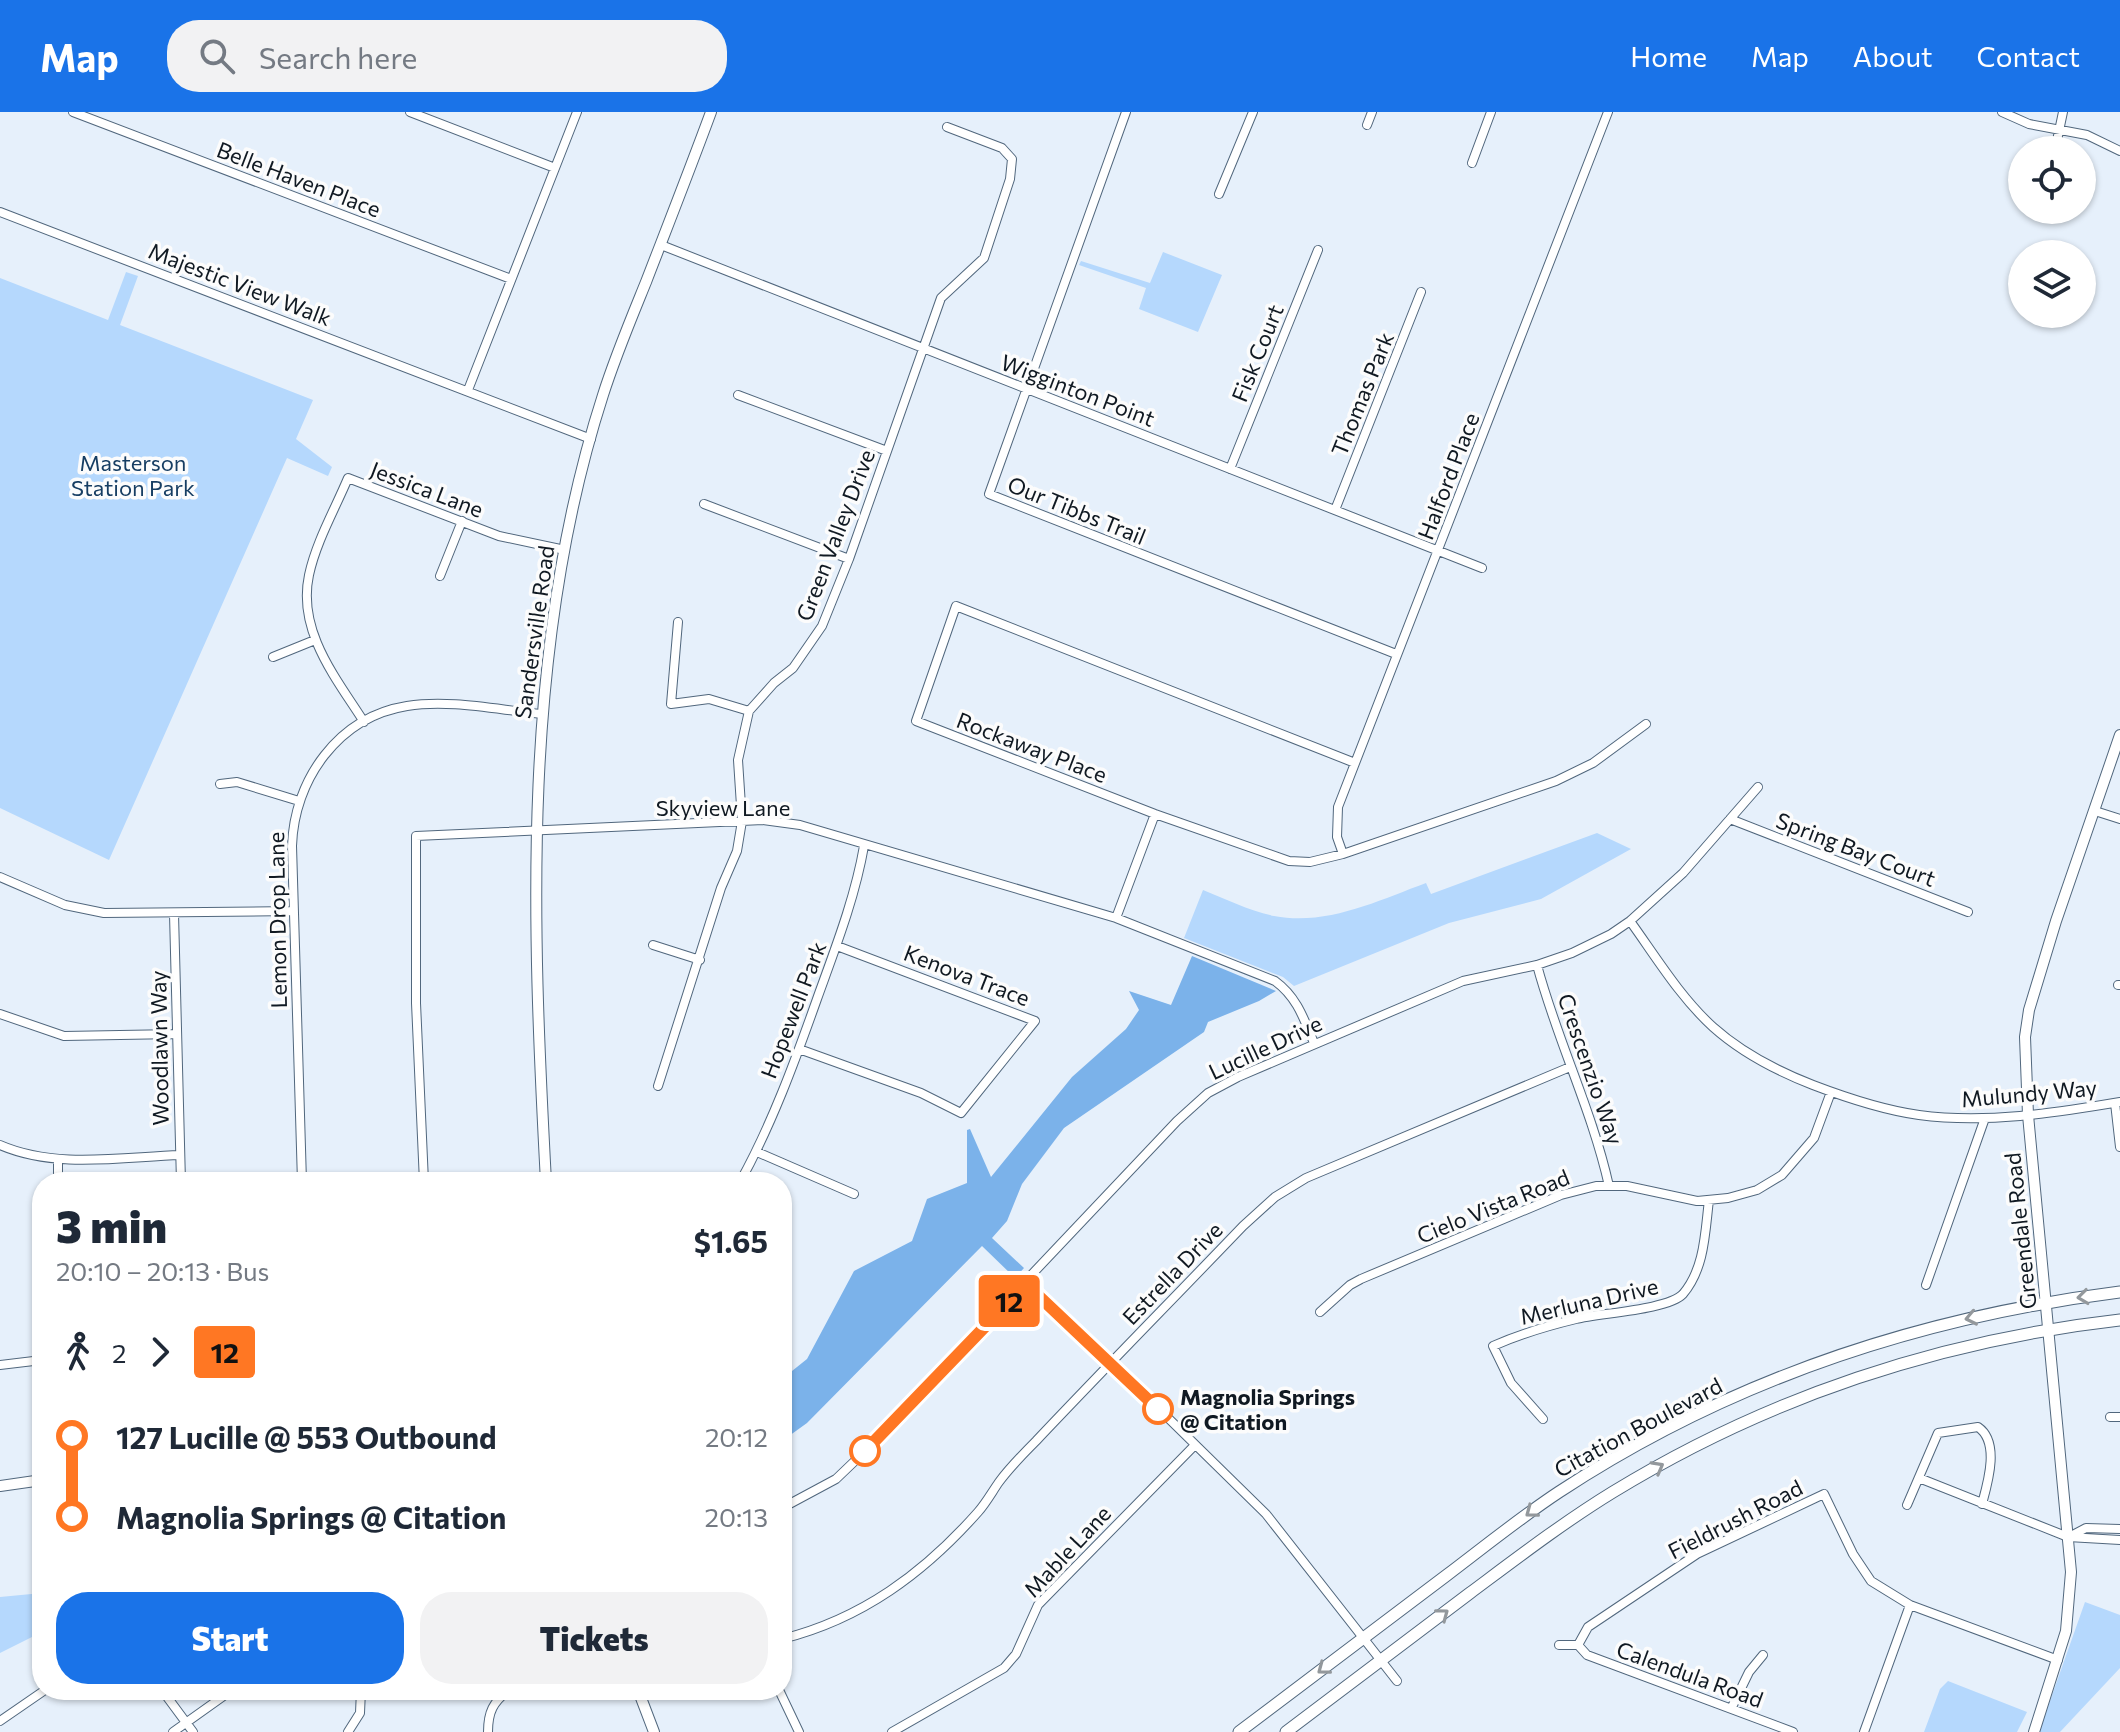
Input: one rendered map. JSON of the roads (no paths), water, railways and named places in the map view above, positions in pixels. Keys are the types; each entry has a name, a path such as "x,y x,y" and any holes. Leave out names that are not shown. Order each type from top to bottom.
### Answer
{"main road":[{"name":"Citation Boulevard","path":"1239,1732 1558,1492 1627,1451 1708,1409 1869,1344 1929,1327 2047,1301 2120,1292"},
{"name":"Citation Boulevard","path":"1286,1732 1542,1539 1614,1491 1713,1437 1846,1381 1957,1347 2050,1328 2120,1320"}],"street":[{"name":"Belle Haven Place","path":"73,112 511,279"},
{"path":"410,112 555,168"},
{"path":"468,390 577,112"},
{"name":"Sandersville Road","path":"546,1172 537,976 538,764 549,640 565,550 591,439 610,375 711,112"},
{"name":"Our Tibbs Trail","path":"1126,112 989,494 1396,654"},
{"path":"1219,194 1253,112"},
{"path":"1367,125 1372,112"},
{"path":"1472,163 1491,112"},
{"name":"Halford Place","path":"1343,854 1337,837 1338,807 1608,112"},
{"path":"2002,112 2029,124 2087,135 2120,151"},
{"path":"2058,136 2063,112"},
{"name":"Green Valley Drive","path":"658,1086 721,888 737,851 742,821 738,760 749,711 774,683 793,668 816,636 849,559 941,298 984,258 1010,179 1012,159 1002,148 947,127"},
{"name":"Majestic View Walk","path":"0,212 591,439"},
{"name":"Wigginton Point","path":"661,245 1482,568"},
{"name":"Fisk Court","path":"1230,469 1318,250"},
{"name":"Thomas Park","path":"1335,510 1421,292"},
{"path":"738,395 887,451"},
{"name":"Jessica Lane","path":"364,722 315,640 307,609 309,576 348,478 499,536 565,550"},
{"path":"704,504 849,559"},
{"path":"440,576 462,521"},
{"name":"Rockaway Place","path":"1355,763 956,606 916,721 1155,814 1289,861 1310,862 1343,854 1556,781 1593,763 1646,724"},
{"path":"678,622 671,704 709,699 749,711"},
{"path":"273,657 315,640"},
{"name":"Lemon Drop Lane","path":"302,1172 292,827 311,774 336,742 364,722 392,709 420,705 542,714"},
{"name":"Greendale Road","path":"2034,1732 2068,1622 2071,1572 2028,1115 2025,1051 2029,1010 2120,735"},
{"path":"220,784 237,782 299,801"},
{"name":"Lucille Drive","path":"792,1503 836,1479 1026,1284 1177,1121 1208,1093 1314,1043 1463,981 1537,965 1572,953 1630,921 1683,873 1758,787"},
{"path":"2095,811 2120,819"},
{"path":"1116,918 1155,814"},
{"name":"Spring Bay Court","path":"1730,819 1968,912"},
{"name":"Skyview Lane","path":"424,1172 416,1003 416,836 763,820 800,825 1116,918 1275,981 1288,990 1298,1004 1314,1043"},
{"name":"Hopewell Park","path":"746,1172 757,1152 799,1049 837,946 864,846"},
{"path":"0,877 65,905 104,913 294,911"},
{"name":"Woodlawn Way","path":"174,914 181,1172"},
{"name":"Mulundy Way","path":"1630,921 1686,998 1713,1027 1751,1055 1785,1074 1831,1092 1920,1115 1985,1118 2117,1103"},
{"path":"653,945 700,960"},
{"name":"Kenova Trace","path":"799,1049 921,1093 961,1113 1035,1021 837,946"},
{"name":"Crescenzio Way","path":"1537,965 1570,1067 1596,1134 1609,1186"},
{"path":"0,1014 64,1036 176,1034"},
{"name":"Estrella Drive","path":"792,1636 856,1613 926,1565 981,1509 1015,1463 1243,1226 1290,1186 1570,1067"},
{"name":"Cielo Vista Road","path":"1320,1312 1361,1279 1561,1195 1596,1186 1627,1186 1697,1201 1728,1198 1757,1190 1782,1175 1814,1138 1831,1092"},
{"path":"2117,1103 2120,1147"},
{"path":"1926,1285 1985,1118"},
{"path":"0,1145 17,1153 58,1159 180,1155"},
{"path":"757,1152 854,1194"},
{"path":"58,1159 58,1172"},
{"name":"Merluna Drive","path":"1543,1419 1511,1383 1493,1346 1579,1318 1650,1307 1680,1297 1694,1279 1703,1254 1709,1200"},
{"path":"1026,1284 1112,1363 1266,1514 1397,1681"},
{"path":"0,1365 32,1361"},
{"path":"1907,1505 1938,1433 1978,1427 1986,1433 1988,1440 1990,1475 1982,1504"},
{"name":"Mable Lane","path":"892,1732 1004,1668 1016,1654 1038,1605 1194,1446"},
{"path":"1919,1478 2068,1537 2120,1540"},
{"path":"0,1486 32,1481"},
{"name":"Fieldrush Road","path":"1578,1645 1588,1627 1697,1554 1824,1494 1853,1554 1871,1581 1910,1605 2058,1660"},
{"path":"2068,1537 2086,1528 2120,1529"},
{"path":"1864,1732 1910,1605"},
{"path":"1559,1645 1578,1645"},
{"name":"Calendula Road","path":"1578,1645 1587,1655 1793,1732"},
{"path":"1732,1707 1749,1672 1763,1655"},
{"path":"0,1721 32,1699"},
{"path":"170,1700 193,1732"},
{"path":"173,1732 218,1700"},
{"path":"348,1732 360,1713 361,1700"},
{"path":"488,1732 489,1712 497,1700"},
{"path":"642,1700 654,1732"},
{"path":"784,1700 799,1732"}],"place":[{"name":"Magnolia Springs @ Citation","path":"1158,1409"}],"park label":[{"name":"Masterson Station Park","path":"133,474"}]}
